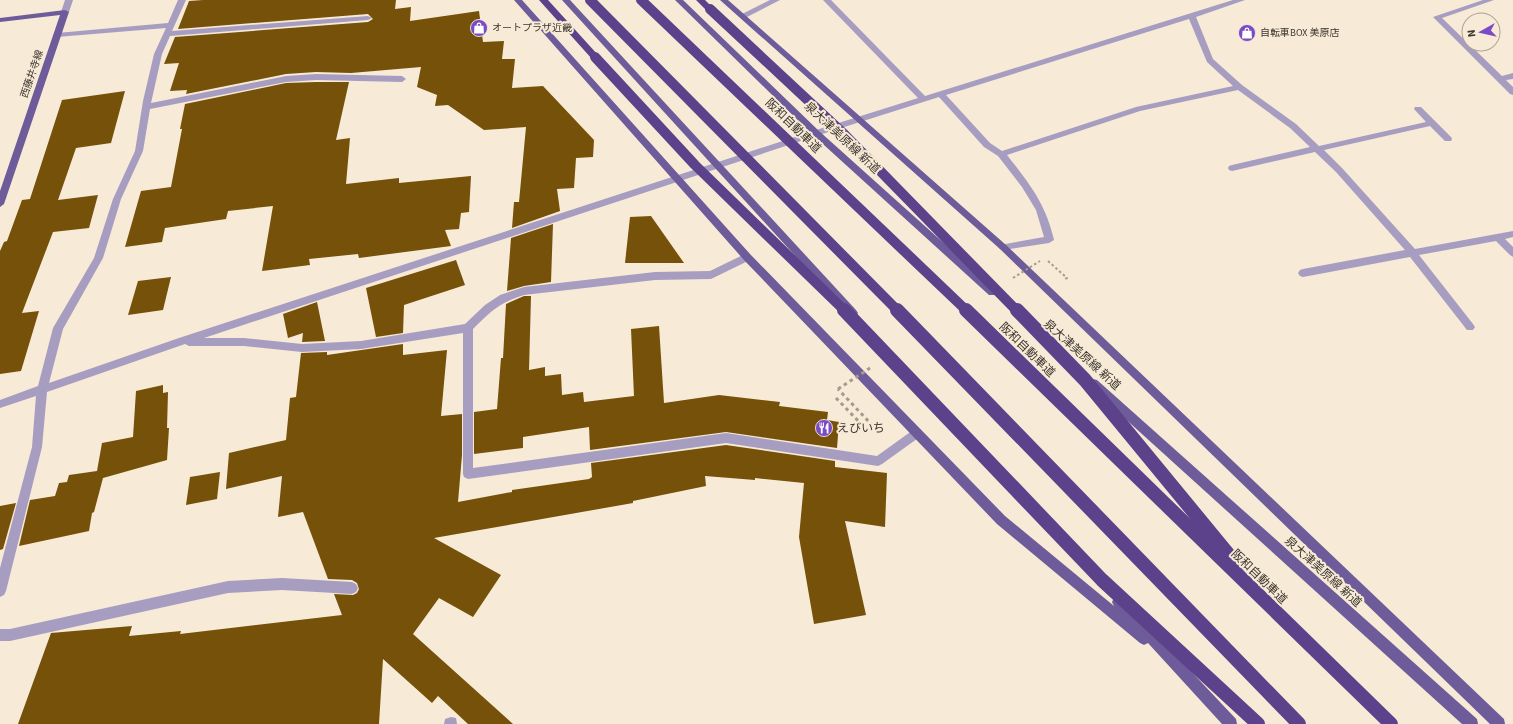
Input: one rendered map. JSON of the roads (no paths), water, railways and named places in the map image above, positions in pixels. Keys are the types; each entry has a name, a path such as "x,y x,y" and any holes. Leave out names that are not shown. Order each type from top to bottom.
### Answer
{"highway":[{"path":"543,0 695,165 859,325 1102,580 1258,724"},
{"path":"590,0 921,334 1299,724"},
{"name":"阪和自動車道","path":"641,0 962,306 1391,724"},
{"path":"704,3 844,134 1085,380 1277,614"}],"main road":[{"path":"518,0 747,256 1001,520 1173,663"},
{"path":"566,0 1173,663 1231,724"},
{"name":"泉大津美原線 新道","path":"679,0 816,133 1472,724"},
{"path":"724,0 1004,247 1499,724"},
{"path":"0,20 65,12"},
{"name":"西藤井寺線","path":"0,204 65,12"}],"street":[{"path":"65,12 70,0"},
{"path":"0,591 37,447 42,391 58,328 98,258 117,199 139,151 146,108 158,54 182,0"},
{"path":"742,16 776,0"},
{"path":"827,0 924,100"},
{"path":"0,404 42,391 179,342 816,133 942,95 1241,0"},
{"path":"1490,0 1438,17 1513,92"},
{"path":"1192,16 1210,60 1239,88 1293,126 1339,170 1412,252 1470,327"},
{"path":"57,35 368,18"},
{"path":"146,108 286,79 316,76 402,79"},
{"path":"1500,79 1513,76"},
{"path":"1001,154 1139,109 1239,88"},
{"path":"942,95 987,145 1001,154 1025,185 1040,208 1049,240 1004,247"},
{"path":"1418,109 1448,139"},
{"path":"1232,168 1432,123"},
{"path":"1303,273 1513,234"},
{"path":"1498,236 1513,253"},
{"path":"179,342 244,342 302,348 361,346 468,328 488,308 503,298 524,291 656,276 711,275 747,256"},
{"path":"468,328 468,474 726,438 878,461 917,433"},
{"path":"0,635 10,635 228,587 282,584 352,588"}],"place":[{"name":"オートプラザ近畿","path":"479,28"},
{"name":"自転車BOX 美原店","path":"1247,33"},
{"name":"えびいち","path":"824,428"}]}
